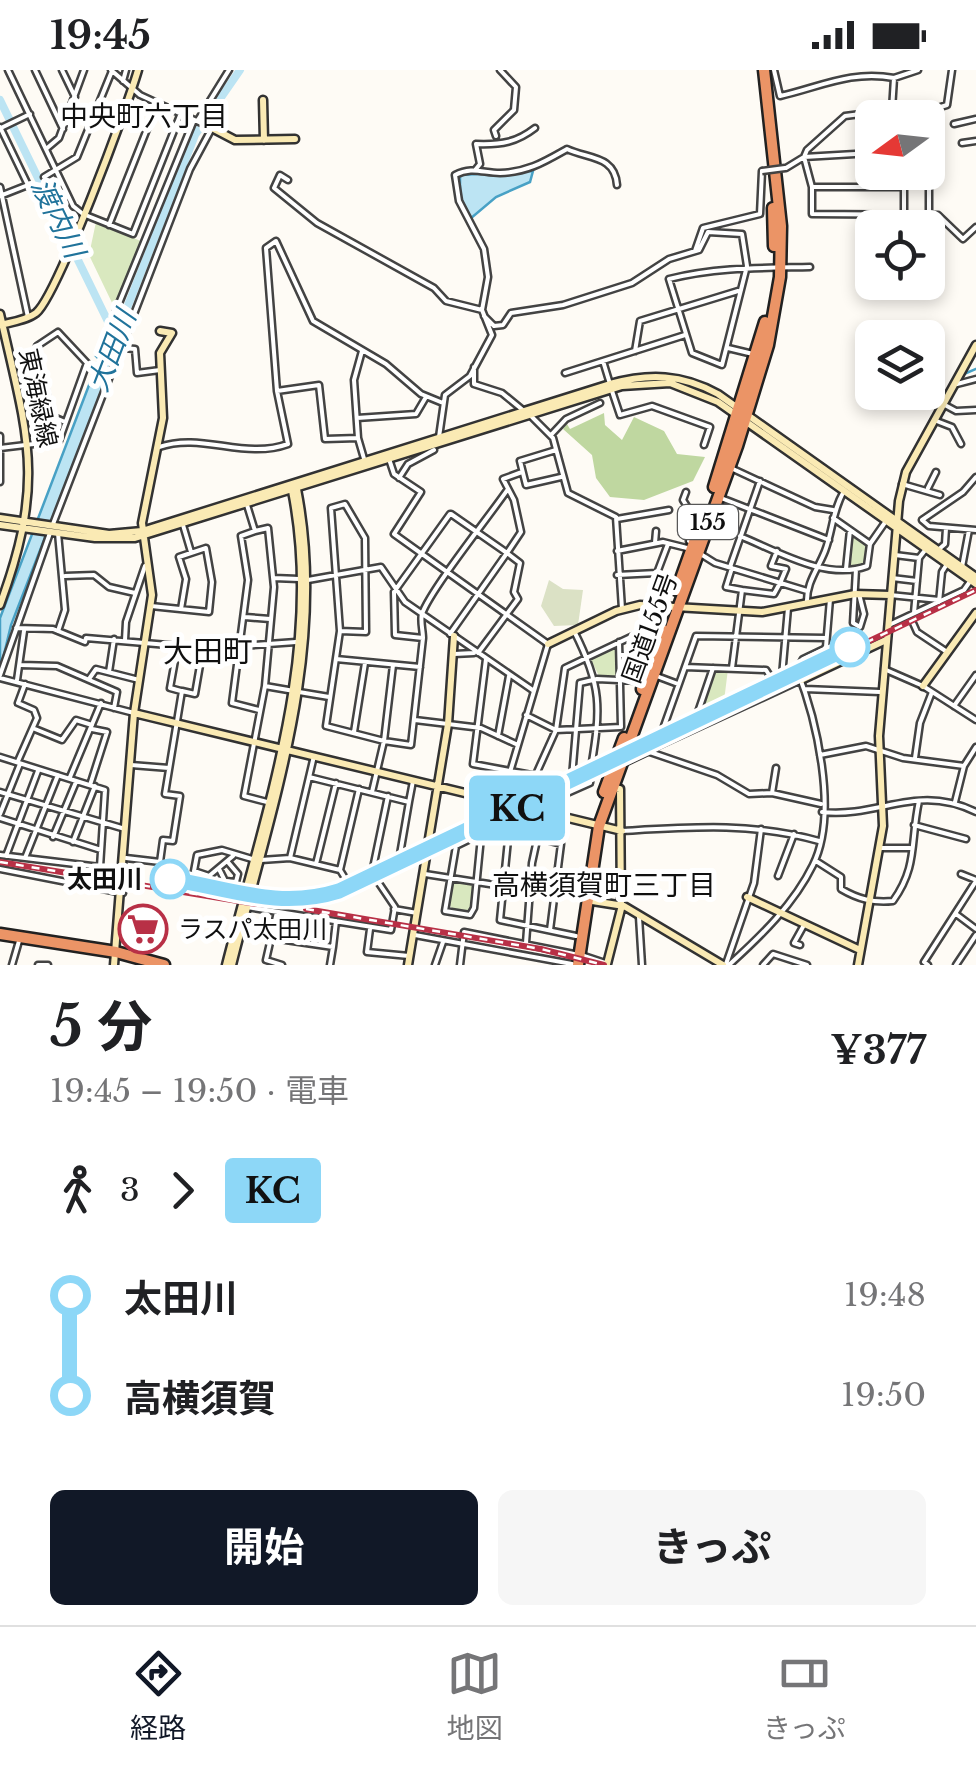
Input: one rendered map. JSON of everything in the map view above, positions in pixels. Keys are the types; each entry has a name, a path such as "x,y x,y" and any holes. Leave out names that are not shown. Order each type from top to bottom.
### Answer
{"highway":[{"name":"国道155号","path":"694,549 699,514 743,415 768,345 777,268 761,70"},
{"name":"国道155号","path":"576,962 576,936 596,825 694,549 729,467 777,268"},
{"name":"国道155号","path":"576,962 596,825 623,762 662,634 675,607"},
{"path":"0,934 116,952 164,965"}],"street":[{"path":"8,70 73,206 132,234 180,113"},
{"path":"34,70 63,129"},
{"path":"62,70 75,97"},
{"path":"46,150 56,143 63,129 84,70"},
{"path":"44,177 73,162 80,151 111,70 132,89 235,140 295,138"},
{"path":"123,81 126,70"},
{"path":"1,325 28,317 44,304 75,236 138,70"},
{"path":"113,318 197,119 228,70"},
{"path":"496,136 494,130 515,107 516,87 500,70"},
{"path":"774,70 780,96 833,74 878,70 894,78 918,70"},
{"path":"945,105 952,70"},
{"path":"893,100 894,78"},
{"path":"263,100 264,140"},
{"path":"109,224 157,103"},
{"path":"1,196 28,185 1,128 30,114"},
{"path":"855,115 845,116 816,139 804,158 812,187 812,214 855,214"},
{"path":"954,124 976,118"},
{"path":"211,127 190,169 0,676 134,713 622,831 717,826 761,829 819,841"},
{"path":"476,169 480,164 476,144 506,145 529,136 535,128"},
{"path":"962,143 976,141"},
{"path":"439,438 448,390 470,376 492,336 483,313 488,277 484,249 452,179 457,173 476,169 504,173 543,166 566,149 600,158 612,167 617,186"},
{"path":"695,251 702,228 760,214 762,171 786,168 804,158 855,154"},
{"path":"288,180 280,174 274,188 302,213 434,288 446,301 483,313 494,326 502,325 511,313 563,305 632,283 669,260 695,251 708,232 742,234 747,266 722,366 692,353 669,279 718,267 747,266 777,268 810,267"},
{"path":"0,187 28,317"},
{"path":"812,187 855,187"},
{"path":"945,222 963,239 976,226"},
{"path":"154,448 176,441 248,450 288,444 276,392 267,245 276,241 313,320 426,397 443,403"},
{"path":"635,350 640,321 738,291"},
{"name":"東海緑線","path":"0,314 30,446 29,525 0,605"},
{"path":"114,965 124,909 134,713 151,606 150,564 142,534 154,448 163,418 160,352 172,333 160,331"},
{"path":"1,448 59,442 87,363 58,332 37,346 51,416 66,422"},
{"path":"566,373 686,334"},
{"path":"945,401 976,345"},
{"path":"122,348 135,349 137,373 160,370"},
{"path":"728,348 758,355"},
{"path":"362,351 354,380 358,438 365,462"},
{"path":"603,361 620,415 652,406 710,428 704,446"},
{"path":"476,362 474,384 502,392 551,435 561,477 572,497 610,511 616,519 622,609"},
{"path":"954,385 976,379"},
{"path":"17,387 44,381"},
{"path":"142,534 611,387 642,382 683,386 743,415 974,580"},
{"path":"276,392 320,385 323,438 358,438"},
{"path":"357,418 416,414 426,397"},
{"path":"551,435 566,419 600,403"},
{"path":"945,405 956,412 976,410"},
{"path":"858,965 882,805 882,692 902,484 940,410"},
{"path":"0,522 142,534 247,505 365,462 527,413"},
{"path":"743,415 886,521 907,527 964,564 974,580"},
{"path":"934,420 952,428 961,444"},
{"path":"0,436 0,482"},
{"path":"400,478 408,464 434,450"},
{"path":"556,450 520,461 522,472 526,485 561,477"},
{"path":"389,459 400,478 421,492 394,534 548,644"},
{"path":"729,467 832,513 870,544"},
{"path":"371,927 367,952 409,961 448,724 452,635 521,532 503,479 522,472"},
{"path":"928,488 936,472"},
{"path":"907,527 963,492 976,477"},
{"path":"760,481 726,587 774,594 786,569 771,566 778,551"},
{"path":"902,484 928,488 940,495"},
{"path":"229,965 297,692 305,580 294,488"},
{"path":"340,630 366,632 365,538 345,504 331,508 339,574 340,630 326,726 411,745 421,667 422,614 508,488"},
{"path":"807,604 806,591 829,540 832,513 844,491"},
{"path":"686,492 683,500 699,514"},
{"path":"717,496 829,540"},
{"path":"247,505 254,530"},
{"path":"616,519 669,510"},
{"path":"394,592 450,514 520,563 514,592 518,599 508,613 476,653 454,654"},
{"path":"922,520 929,526 973,530 964,564"},
{"path":"740,536 817,567 856,569 867,566 870,544 886,521"},
{"path":"183,525 192,552"},
{"path":"260,710 232,703 248,580 241,536 268,528 274,578 270,644 265,686 244,796 267,802"},
{"path":"938,550 945,544 946,528"},
{"path":"52,529 64,576 65,610 58,633"},
{"path":"846,568 850,530"},
{"path":"655,543 656,531"},
{"path":"618,551 668,543 806,591"},
{"path":"617,575 656,573 668,543"},
{"path":"914,613 919,558 926,548"},
{"path":"151,606 209,612 212,582 207,549 178,557 186,579 181,609"},
{"path":"894,555 919,558"},
{"path":"964,564 976,563"},
{"path":"125,640 143,566 150,564"},
{"path":"939,601 942,572 948,564"},
{"path":"274,578 305,580 382,567 394,592 395,634 423,638"},
{"path":"856,569 853,623 860,628 864,614 857,594"},
{"path":"64,576 94,575 108,587 135,593"},
{"path":"892,578 917,580"},
{"path":"297,692 305,580"},
{"path":"888,626 964,590 974,580"},
{"path":"732,668 742,590"},
{"path":"394,592 534,691"},
{"path":"250,894 310,895 348,883 474,823 505,803 509,773 548,644 622,609 675,607 740,612 788,608 857,594 939,601"},
{"path":"826,638 696,636 664,726 669,730 797,670 803,659 824,650 826,638 830,599"},
{"path":"782,676 788,608"},
{"path":"924,686 976,612"},
{"path":"245,617 272,619"},
{"path":"913,624 917,632 948,652"},
{"path":"16,628 58,633 85,642 86,638 114,639 178,644 203,648 195,694 170,688 178,644"},
{"path":"16,682 24,631"},
{"path":"526,943 528,890 546,803 590,783 598,728 597,679 574,632"},
{"path":"536,774 556,730 564,670 643,632 662,634"},
{"path":"109,672 114,639"},
{"path":"623,762 887,640"},
{"path":"241,646 301,641"},
{"path":"526,715 556,730 621,727 619,642"},
{"path":"620,655 650,655"},
{"path":"486,658 474,764 564,781 591,768"},
{"path":"336,659 421,667"},
{"path":"354,734 365,662"},
{"path":"372,792 384,741 394,665"},
{"path":"21,666 57,666 89,679 118,694 114,708"},
{"path":"685,667 766,670 773,680"},
{"path":"702,724 698,716 713,668"},
{"path":"89,679 96,669 140,680"},
{"path":"884,669 924,686 976,720"},
{"path":"726,965 782,914 816,861 822,812 820,755 816,721 806,706 805,689 797,670"},
{"path":"498,736 510,674"},
{"path":"954,706 976,675"},
{"path":"572,777 579,729 579,686 597,679 649,678 678,684"},
{"path":"24,684 18,703 37,713 0,816 72,844 101,850"},
{"path":"265,686 330,697"},
{"path":"805,689 882,692"},
{"path":"126,858 160,862 163,840 173,841 180,796 165,794 182,691"},
{"path":"916,758 932,692"},
{"path":"69,778 101,703"},
{"path":"33,728 62,740 76,720 107,732 72,844"},
{"path":"414,720 477,728 518,745"},
{"path":"820,755 866,746 964,766"},
{"path":"956,799 964,766 976,747"},
{"path":"229,965 250,894 267,802 283,750"},
{"path":"646,751 717,775 750,794 772,793 822,804"},
{"path":"290,858 314,756"},
{"path":"0,758 105,790 100,867 3,855 38,770"},
{"path":"131,765 169,768"},
{"path":"772,793 776,768"},
{"path":"25,858 58,775"},
{"path":"308,777 410,802"},
{"path":"52,837 76,780"},
{"path":"399,860 414,781"},
{"path":"316,864 336,783"},
{"path":"414,934 608,965 621,904 620,789 612,788"},
{"path":"340,870 360,789"},
{"path":"0,792 128,830"},
{"path":"246,907 391,930 394,909 372,873 388,796"},
{"path":"822,812 860,813 882,805 947,799 956,799 976,812"},
{"path":"816,861 842,877 840,889 867,901 893,902 912,874 910,848 920,800"},
{"path":"474,823 480,834 470,915 446,911 456,846 480,834 496,826 561,844 550,930"},
{"path":"914,825 966,839"},
{"path":"726,965 747,896 761,829"},
{"path":"508,830 500,920 576,936"},
{"path":"778,876 794,834"},
{"path":"878,848 910,848"},
{"path":"230,858 209,876 198,874 192,864 198,855 222,850 230,858 290,858 340,870 348,883"},
{"path":"230,858 230,869"},
{"path":"218,868 225,881 236,882 238,874 230,869"},
{"path":"0,869 123,892"},
{"path":"224,874 230,869"},
{"path":"424,874 528,890"},
{"path":"928,965 924,962 976,881 962,874"},
{"path":"747,896 860,950"},
{"path":"585,900 621,904 726,965"},
{"path":"394,909 417,913"},
{"path":"277,912 266,960 282,965"},
{"path":"956,914 976,932 973,945 956,965"},
{"path":"639,917 642,965"},
{"path":"330,965 336,921"},
{"path":"800,945 794,943 804,925"},
{"path":"460,965 464,932 526,943 576,962"},
{"path":"12,965 20,938"},
{"path":"272,938 333,947"},
{"path":"435,965 444,939"},
{"path":"763,965 773,954 807,965"},
{"path":"737,958 738,965"},
{"path":"38,965 48,965"}],"green space":[{"path":"96,222 143,242 115,309 89,255"},
{"path":"604,413 605,425 622,440 634,417 664,431 677,454 705,457 693,481 644,500 610,497 596,478 592,455 563,429 567,424 570,429"},
{"path":"852,533 867,544 866,563 848,567"},
{"path":"549,580 563,589 583,590 578,625 554,626 541,606"},
{"path":"617,646 617,676 600,678 591,660"},
{"path":"728,669 724,701 701,712 713,671"},
{"path":"462,882 476,891 477,897 468,911 462,912 448,903 447,897 456,883"}],"water":[{"path":"533,171 530,182 496,197 470,219 460,196 460,175"},
{"path":"115,328 122,339 11,625 0,671 0,618 99,359 96,356"}],"waterway":[{"name":"大田川","path":"114,341 195,135 240,70"},
{"name":"渡内川","path":"0,100 115,336"},
{"path":"964,374 976,369"}],"railway":[{"path":"0,862 256,904 298,905 329,899 976,590"},
{"path":"306,909 541,949 604,965"}],"train":[{"name":"KC","path":"170,879 272,900 302,900 339,891 850,647"}],"place":[{"name":"太田川","path":"170,879"},
{"name":"ラスパ太田川","path":"143,929"}],"district":[{"name":"中央町六丁目","path":"144,116"},
{"name":"大田町","path":"208,651"},
{"name":"高横須賀町三丁目","path":"604,885"}]}
